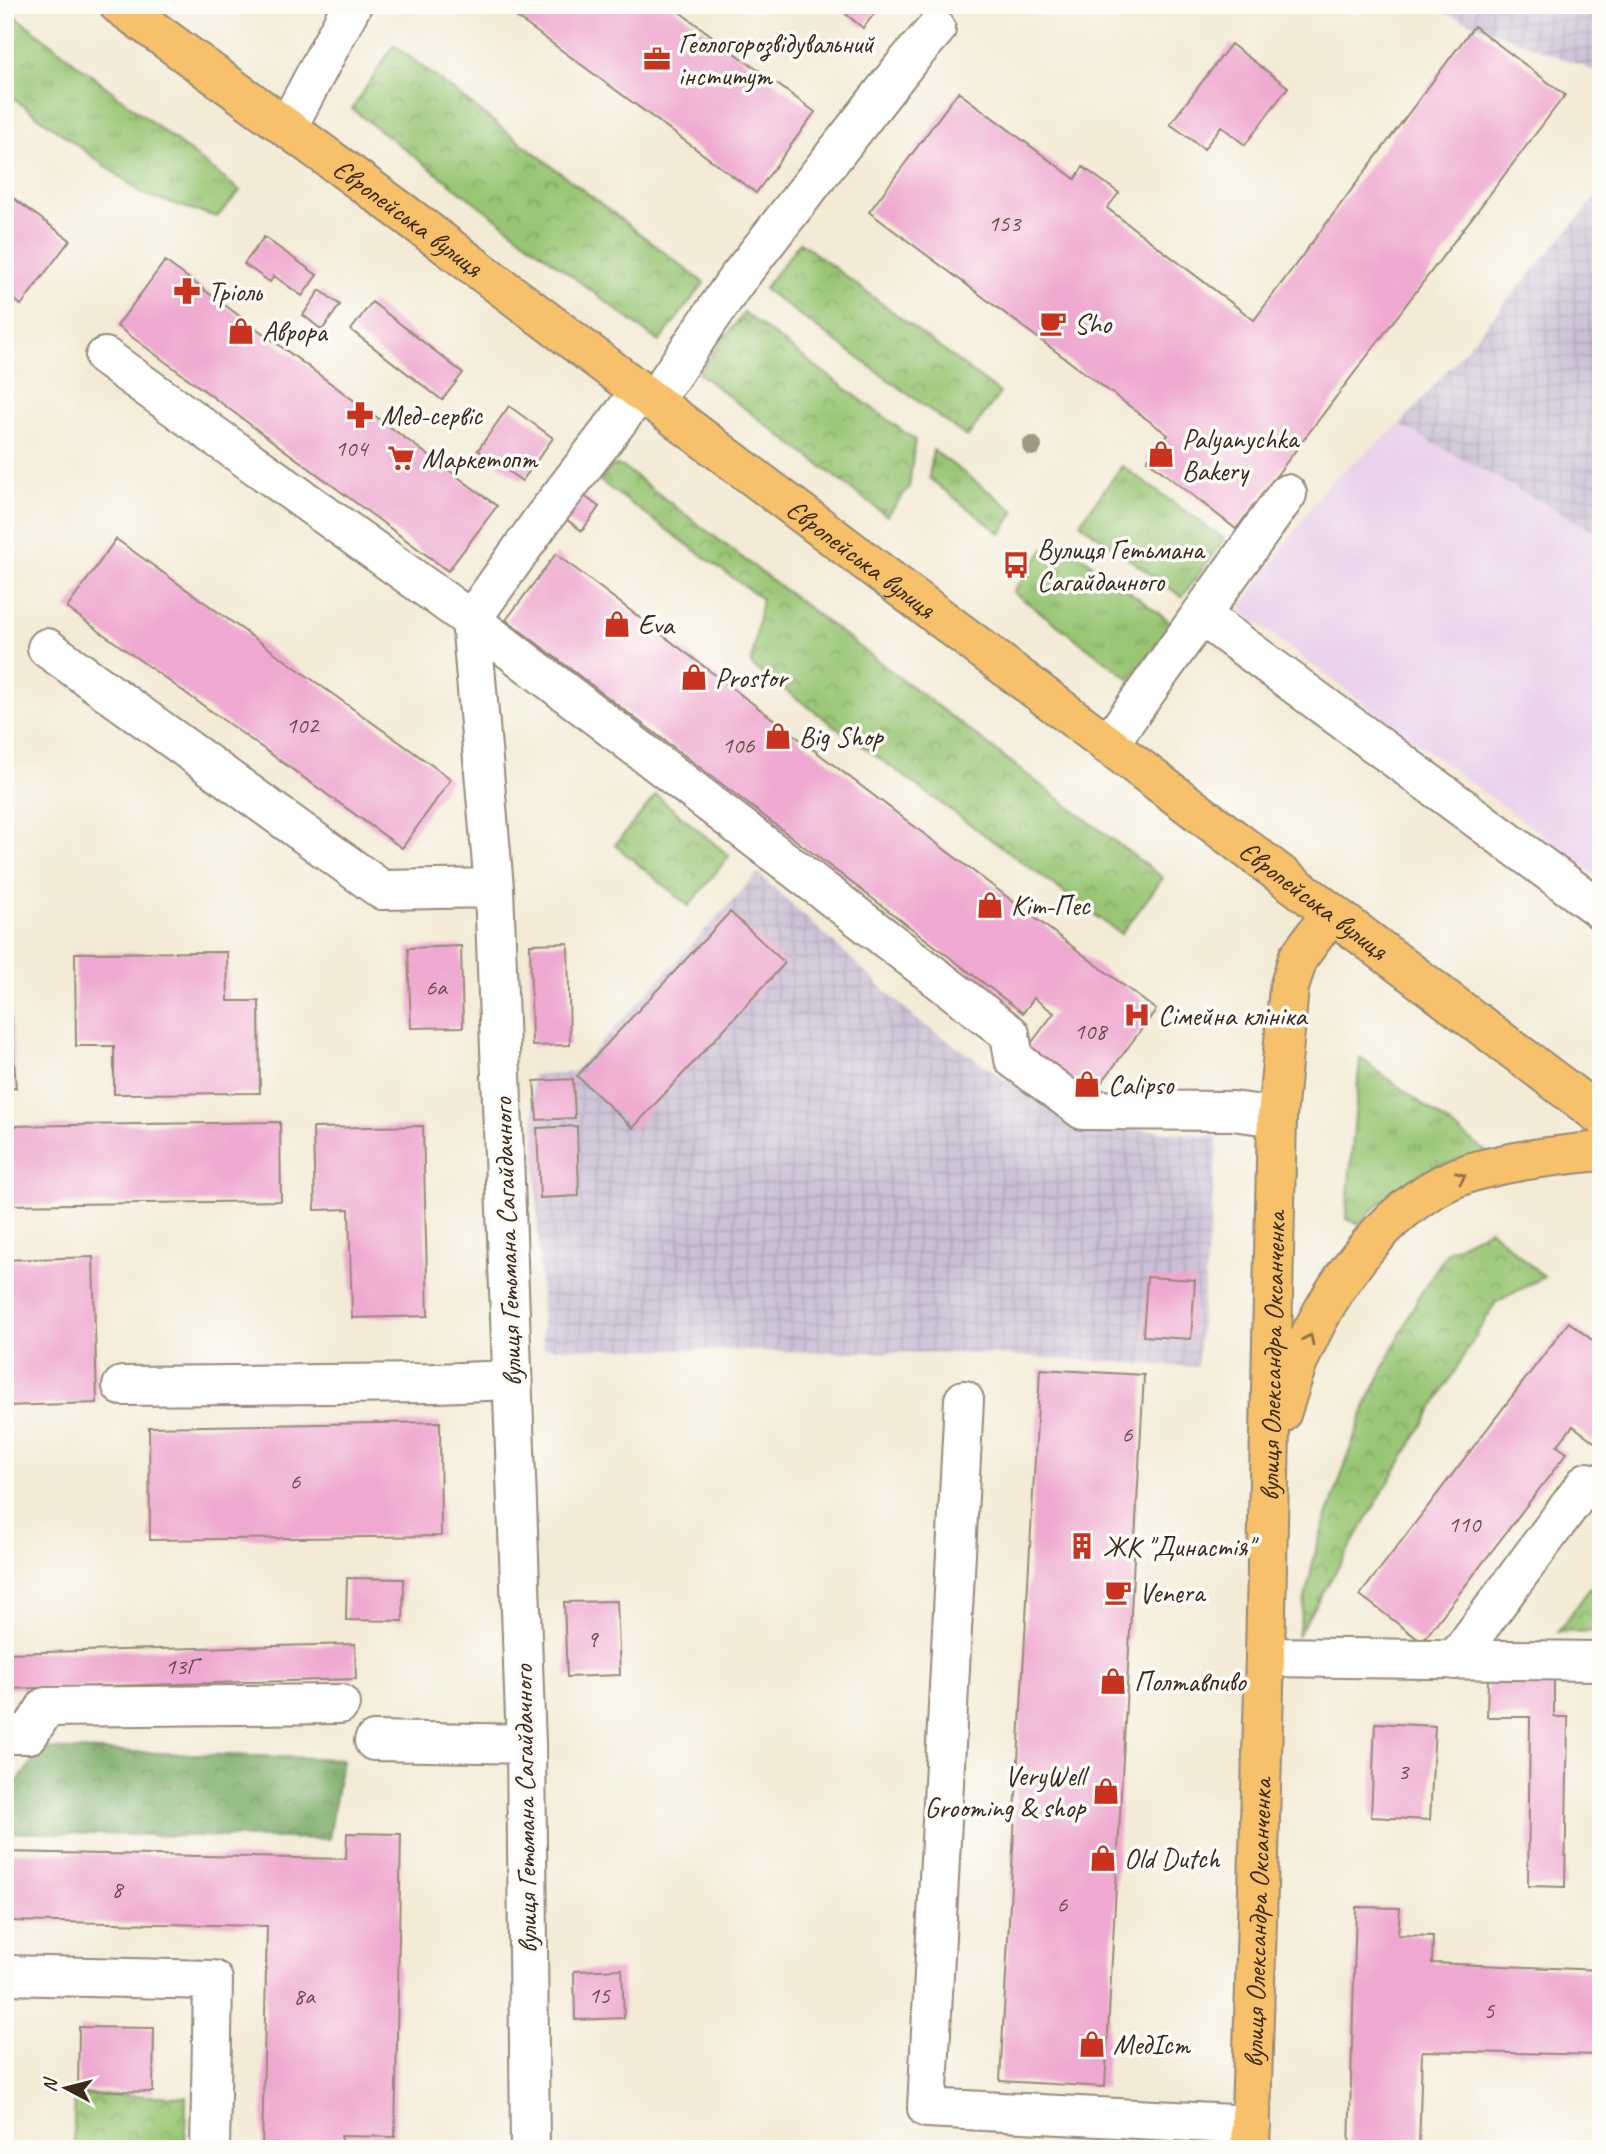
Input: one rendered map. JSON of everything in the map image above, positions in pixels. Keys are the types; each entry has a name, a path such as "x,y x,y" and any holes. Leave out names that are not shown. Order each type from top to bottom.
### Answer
{"main road":[{"name":"Європейська вулиця","path":"119,5 405,214 1601,1116"},
{"name":"вулиця Олександра Оксанченка","path":"1251,2137 1277,1117 1289,988 1298,958 1331,913"},
{"path":"1269,1449 1301,1354 1317,1322 1356,1260 1399,1214 1436,1187 1466,1174 1543,1157 1601,1151"}],"street":[{"path":"287,128 352,5"},
{"path":"471,620 542,520 646,397 907,62 936,29"},
{"path":"105,357 471,620 1010,1034 1014,1059 1083,1110 1233,1111 1277,1117"},
{"path":"1108,745 1287,494"},
{"path":"1202,616 1601,910"},
{"name":"вулиця Гетьмана Сагайдачного","path":"471,620 494,888 526,1744 530,2149"},
{"path":"47,648 382,890 494,888"},
{"path":"122,1386 512,1380"},
{"path":"964,1400 927,2108 1251,2137"},
{"path":"1455,1660 1587,1482 1601,1492"},
{"path":"1265,1657 1601,1661"},
{"path":"5,1734 29,1734 46,1707 341,1704"},
{"path":"374,1741 526,1744"},
{"path":"5,1975 213,1979 210,2149"}],"shaded area":[{"path":"1425,5 1601,5 1601,73"},
{"path":"1601,192 1601,535 1400,425"},
{"path":"1400,425 1601,535 1601,879 1239,610 1329,482"},
{"path":"758,873 917,1020 1069,1122 1218,1137 1197,1367 961,1353 543,1348 532,1075 574,1072"}],"green space":[{"path":"5,8 240,191 217,217 145,195 5,92"},
{"path":"394,45 704,283 659,342 352,109"},
{"path":"800,242 1000,393 967,437 764,289"},
{"path":"744,313 915,440 909,487 887,516 698,373"},
{"path":"933,450 1015,511 1001,534 929,478"},
{"path":"615,465 623,467 1163,878 1121,934 751,665 762,599 600,481 609,468"},
{"path":"1122,466 1224,539 1182,597 1080,523"},
{"path":"1054,536 1172,623 1130,679 1013,592"},
{"path":"656,795 729,856 689,906 615,845"},
{"path":"1360,1058 1488,1153 1427,1170 1389,1195 1359,1224 1346,1219"},
{"path":"1490,1229 1544,1277 1496,1302 1297,1636 1317,1545 1368,1400 1419,1296 1448,1251"},
{"path":"1601,1573 1601,1631 1558,1632"},
{"path":"42,1749 342,1759 329,1839 5,1832 5,1798"},
{"path":"75,2094 186,2097 185,2149 73,2149"}],"building":[{"name":"Геологорозвідувальний інститут","path":"500,5 670,5 815,112 756,193"},
{"path":"835,5 881,5 863,28"},
{"path":"1474,26 1565,95 1236,529 1147,460 1168,435 869,212 958,92 1075,179 1083,167 1119,193 1107,208 1254,320"},
{"path":"1231,44 1288,87 1245,145 1221,126 1204,149 1170,124"},
{"path":"5,192 70,240 21,305 5,293"},
{"path":"264,237 317,275 302,296 274,276 270,282 244,264"},
{"path":"165,261 497,506 448,571 117,326"},
{"path":"320,290 340,305 322,330 303,315"},
{"path":"372,302 463,373 442,400 351,330"},
{"path":"509,406 553,438 522,481 478,450"},
{"path":"583,495 599,507 582,531 566,519"},
{"path":"116,539 451,779 402,848 67,608"},
{"path":"556,554 1156,1010 1090,1098 1026,1050 1054,1013 1034,998 1023,1013 506,620"},
{"path":"730,912 785,963 633,1128 577,1076"},
{"path":"568,943 570,1045 532,1046 530,944"},
{"path":"461,946 463,1027 411,1028 408,948"},
{"path":"227,952 228,1001 259,1001 260,1093 114,1094 114,1046 76,1046 75,953"},
{"path":"5,957 16,1088 5,1089"},
{"path":"573,1079 575,1118 537,1120 534,1081"},
{"path":"280,1122 281,1201 5,1205 5,1126"},
{"path":"423,1126 428,1316 352,1318 349,1209 315,1210 313,1128"},
{"path":"577,1126 579,1196 540,1198 537,1128"},
{"path":"93,1257 97,1403 5,1406 5,1260"},
{"path":"1147,1277 1195,1280 1191,1339 1143,1336"},
{"path":"1569,1322 1601,1347 1601,1447 1573,1426 1557,1446 1567,1453 1422,1642 1360,1595"},
{"path":"1040,1369 1144,1375 1105,2087 1000,2081"},
{"path":"440,1422 441,1536 150,1540 149,1427"},
{"path":"7,1441 9,1474 5,1474"},
{"path":"347,1578 404,1579 403,1621 346,1620"},
{"path":"617,1601 620,1675 567,1677 564,1602"},
{"path":"355,1644 356,1679 5,1689 5,1653"},
{"path":"1488,1678 1554,1679 1554,1717 1568,1717 1565,1887 1528,1886 1530,1717 1487,1717"},
{"path":"1375,1723 1435,1726 1430,1820 1371,1817"},
{"path":"347,1833 401,1834 395,2137 341,2136 341,2149 262,2149 267,1926 5,1921 5,1852 346,1859"},
{"path":"1356,1907 1400,1908 1398,1935 1433,1936 1432,1963 1601,1970 1601,2055 1422,2051 1419,2149 1349,2149"},
{"path":"622,1969 624,2018 575,2020 574,1971"},
{"path":"79,2027 154,2028 153,2092 78,2090"}],"place":[{"name":"Геологорозвідувальний інститут","path":"657,59"},
{"name":"Тріоль","path":"187,291"},
{"name":"Sho","path":"1053,323"},
{"name":"Аврора","path":"241,331"},
{"name":"Мед-сервіс","path":"360,415"},
{"name":"Palyanychka Bakery","path":"1161,454"},
{"name":"Маркетопт","path":"401,458"},
{"name":"Вулиця Гетьмана Сагайдачного","path":"1016,565"},
{"name":"Eva","path":"617,624"},
{"name":"Prostor","path":"694,677"},
{"name":"Big Shop","path":"778,736"},
{"name":"Кіт-Пес","path":"990,905"},
{"name":"Сімейна клініка","path":"1137,1015"},
{"name":"Calipso","path":"1087,1084"},
{"name":"ЖК \"Династія\"","path":"1082,1546"},
{"name":"Venera","path":"1118,1592"},
{"name":"Полтавпиво","path":"1113,1681"},
{"name":"VeryWell Grooming & shop","path":"1106,1791"},
{"name":"Old Dutch","path":"1103,1858"},
{"name":"МедІст","path":"1092,2044"}]}
